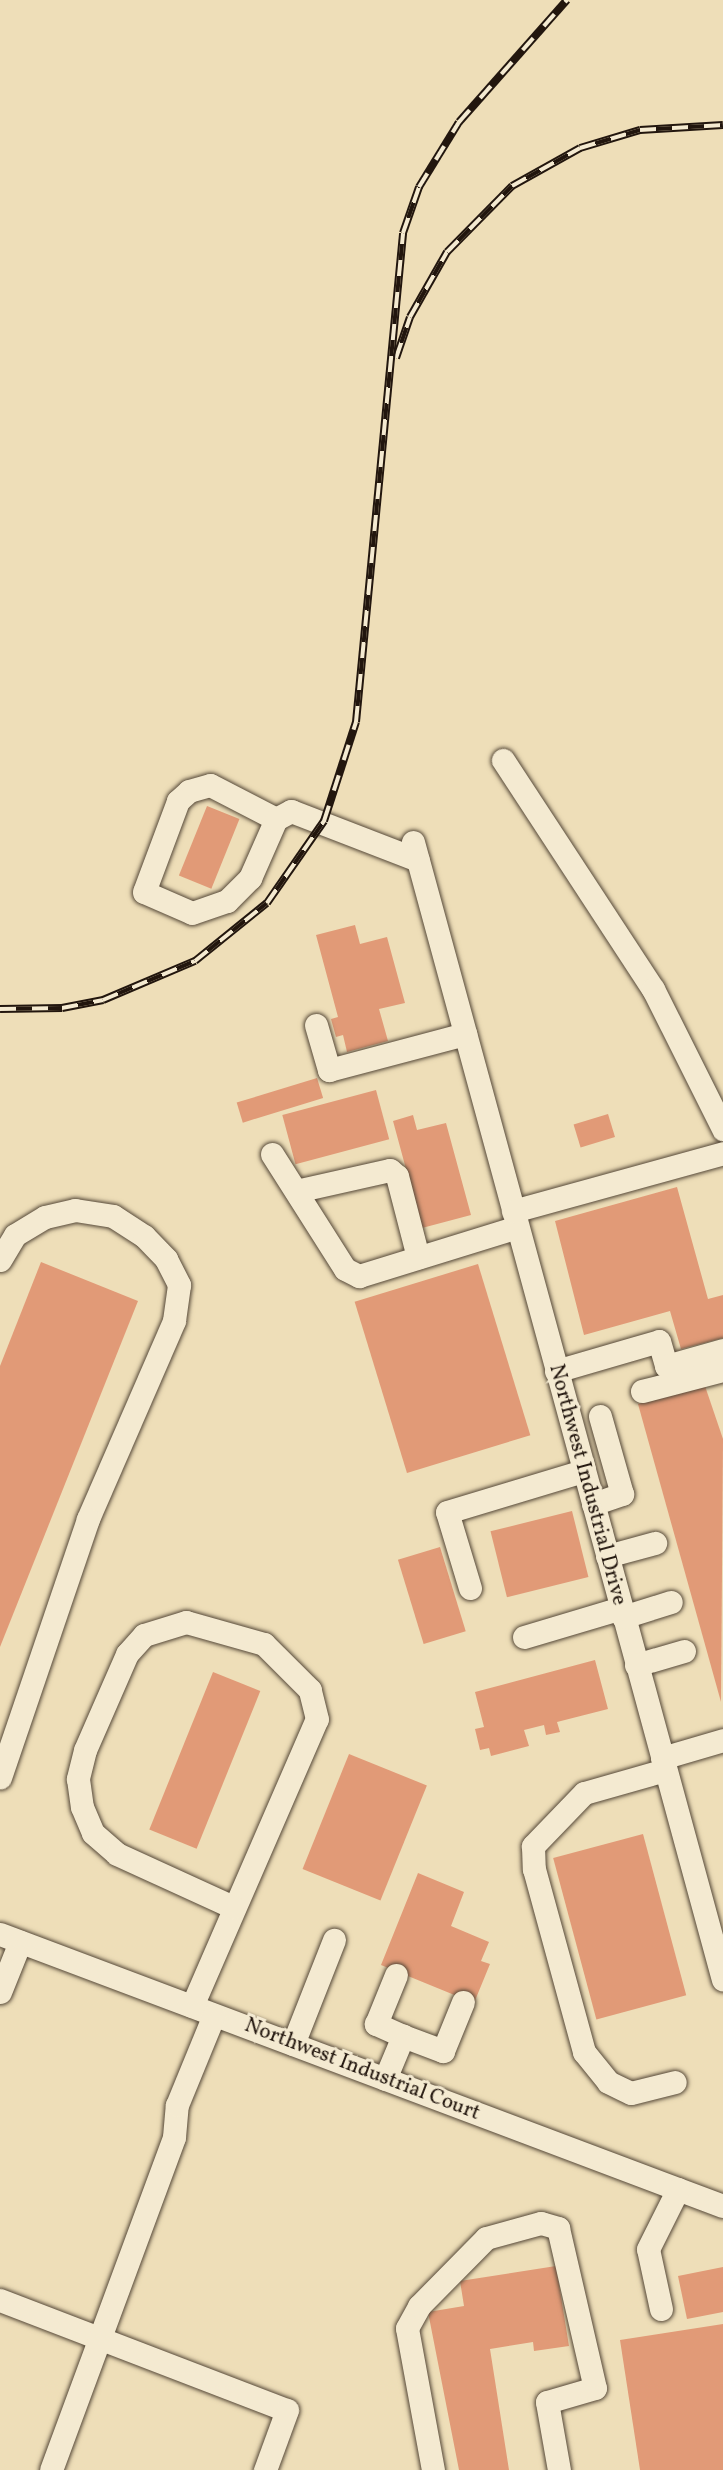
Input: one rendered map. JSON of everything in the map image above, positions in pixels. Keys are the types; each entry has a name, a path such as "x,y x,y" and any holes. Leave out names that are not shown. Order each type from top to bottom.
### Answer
{"street":[{"path":"503,760 653,989 723,1129"},
{"path":"209,785 276,819 250,878 226,901 192,913 144,892 178,801 189,791 209,785"},
{"name":"Northwest Industrial Drive","path":"276,819 291,811 415,851 663,1764 713,1905 723,1980"},
{"path":"316,1026 329,1070 465,1034"},
{"path":"272,1154 345,1269 359,1276 418,1257 515,1219 723,1153"},
{"path":"296,1191 390,1170 397,1176 418,1257"},
{"path":"0,1260 15,1235 45,1217 75,1210 113,1216 144,1236 166,1259 179,1285 174,1321 88,1519 0,1777"},
{"path":"556,1371 659,1341 666,1366 723,1350"},
{"path":"642,1391 723,1370"},
{"path":"593,1504 622,1494 600,1416"},
{"path":"470,1588 447,1512 583,1471"},
{"path":"607,1556 655,1543"},
{"path":"524,1637 671,1602"},
{"path":"192,2007 233,1907 317,1719 310,1690 264,1644 186,1622 145,1634 127,1654 85,1750 78,1779 82,1807 93,1833 117,1854 233,1907"},
{"path":"636,1665 684,1651"},
{"path":"675,2082 631,2092 608,2082 583,2052 534,1869 533,1846 584,1793 723,1740"},
{"path":"0,1992 10,1938"},
{"name":"Northwest Industrial Court","path":"10,1938 723,2206"},
{"path":"293,2044 334,1940"},
{"path":"396,1975 376,2024 403,2036 443,2052 463,2002"},
{"path":"51,2470 174,2137 177,2105 214,2015"},
{"path":"385,2079 403,2036"},
{"path":"661,2309 648,2249 678,2189"},
{"path":"433,2470 407,2328 419,2306 486,2238 541,2223 558,2228 595,2388 547,2402 559,2470"},
{"path":"0,2300 101,2336 287,2410 265,2470"}],"building":[{"path":"207,806 239,819 211,889 179,876"},
{"path":"355,925 360,944 387,937 405,1003 379,1009 388,1041 347,1052 343,1035 336,1037 331,1019 338,1017 316,935"},
{"path":"317,1078 323,1098 243,1123 237,1103"},
{"path":"376,1090 389,1139 296,1164 282,1115"},
{"path":"608,1114 615,1137 581,1147 574,1125"},
{"path":"413,1115 417,1130 446,1123 471,1215 422,1228 393,1121"},
{"path":"677,1187 708,1299 723,1295 723,1338 681,1349 670,1311 584,1335 555,1221"},
{"path":"41,1262 138,1301 0,1647 0,1366"},
{"path":"478,1264 530,1435 407,1473 355,1302"},
{"path":"705,1386 723,1439 721,1702 638,1404"},
{"path":"572,1511 588,1577 507,1597 490,1531"},
{"path":"440,1547 466,1631 424,1644 398,1560"},
{"path":"595,1660 608,1709 557,1722 560,1732 546,1735 544,1725 524,1730 529,1746 491,1756 489,1748 480,1750 475,1729 484,1727 475,1692"},
{"path":"213,1672 260,1691 197,1849 149,1830"},
{"path":"349,1754 427,1785 380,1900 303,1869"},
{"path":"643,1834 686,1995 596,2019 553,1858"},
{"path":"418,1873 464,1892 451,1926 489,1942 481,1961 490,1964 474,2003 381,1965"},
{"path":"556,2266 569,2346 534,2351 533,2342 490,2349 509,2470 459,2470 428,2312 464,2306 460,2281"},
{"path":"723,2267 723,2312 687,2319 678,2276"},
{"path":"723,2324 723,2470 640,2470 620,2340"}],"railway":[{"path":"0,1009 62,1008 103,1000 195,961 267,903 324,821 356,722 403,233 419,187 459,122 567,0"},
{"path":"396,358 410,317 447,252 512,186 580,148 640,130 723,125"}]}
